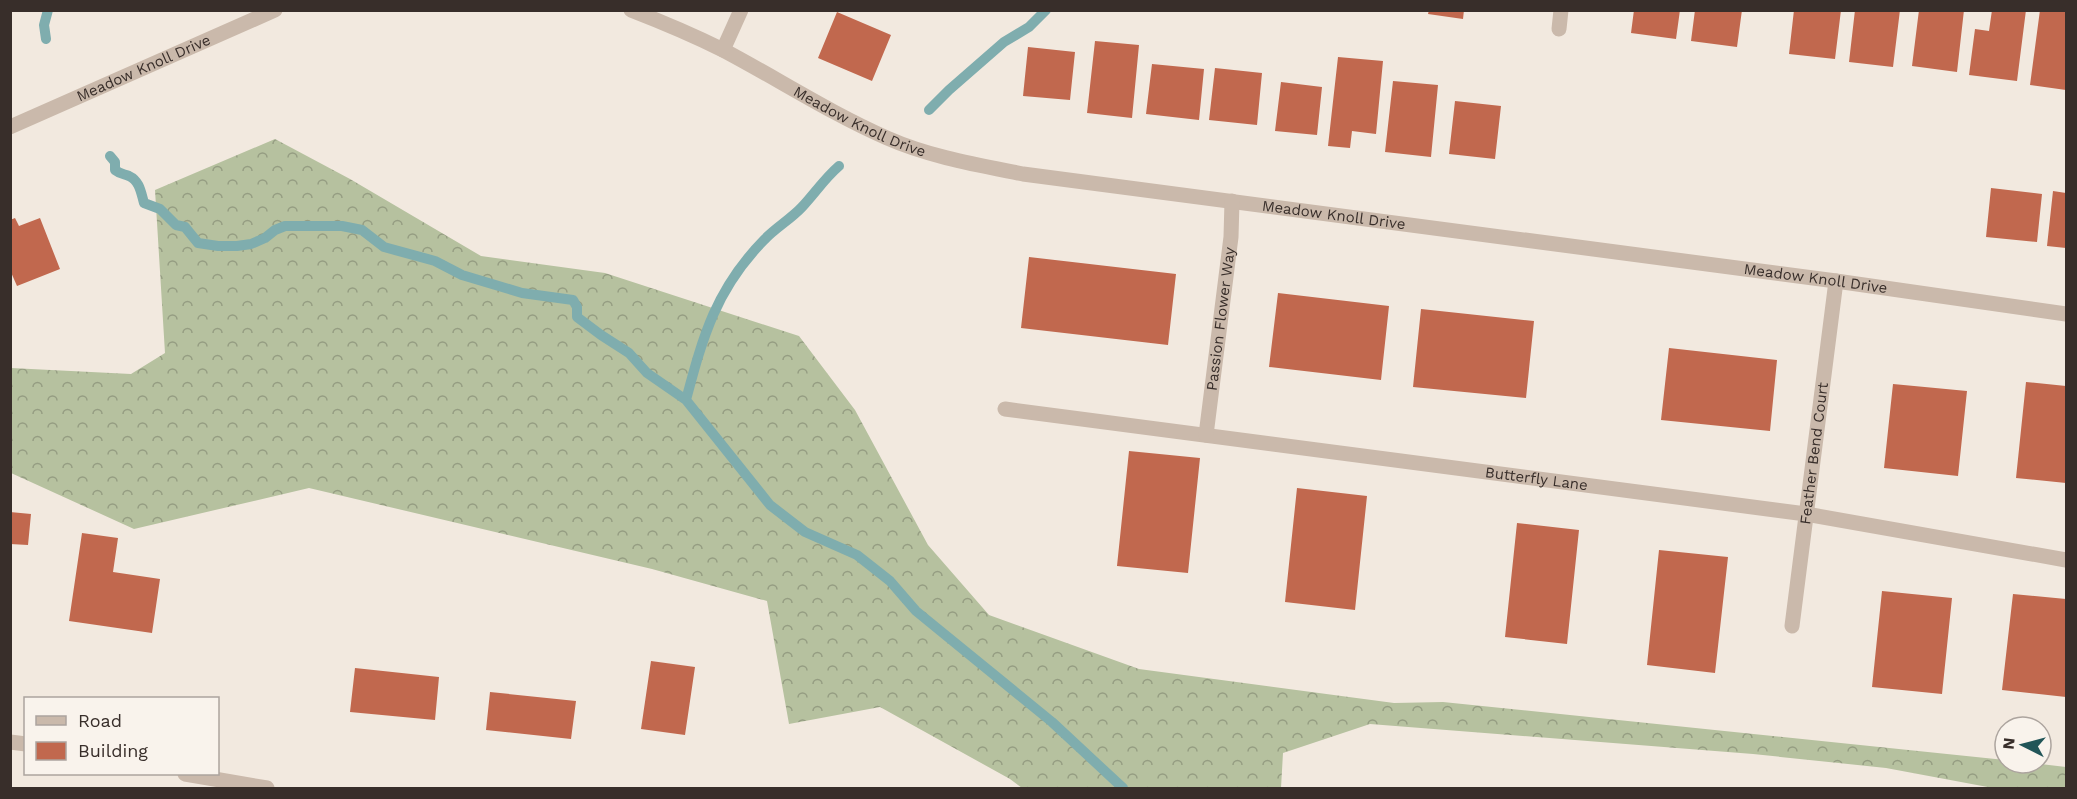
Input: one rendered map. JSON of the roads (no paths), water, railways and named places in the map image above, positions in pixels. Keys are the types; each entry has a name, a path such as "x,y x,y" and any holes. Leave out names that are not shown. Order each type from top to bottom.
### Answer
{"street":[{"name":"Meadow Knoll Drive","path":"10,127 275,10"},
{"name":"Meadow Knoll Drive","path":"631,10 723,50 890,140 954,160 1023,174 1836,281 2067,314"},
{"path":"723,50 741,10"},
{"path":"1559,29 1561,10"},
{"name":"Passion Flower Way","path":"1206,435 1231,237 1232,201"},
{"name":"Feather Bend Court","path":"1792,626 1836,281"},
{"name":"Butterfly Lane","path":"1005,409 1806,514 2067,560"},
{"path":"190,775 267,789"}],"waterway":[{"path":"46,39 44,25 48,10"},
{"path":"929,110 1004,42 1029,27 1046,10"},
{"path":"110,156 115,162 115,170 136,181 144,203 160,209 176,225 185,227 198,243 237,246 251,244 285,226 342,226 362,230 384,247 435,261 462,275 522,293 573,300 577,307 577,317 629,353 647,373 686,400 770,505 805,532 857,555 890,581 916,611 1052,722 1123,788"},
{"path":"686,400 705,334 713,314 734,277 764,240 798,211 839,166"}]}
